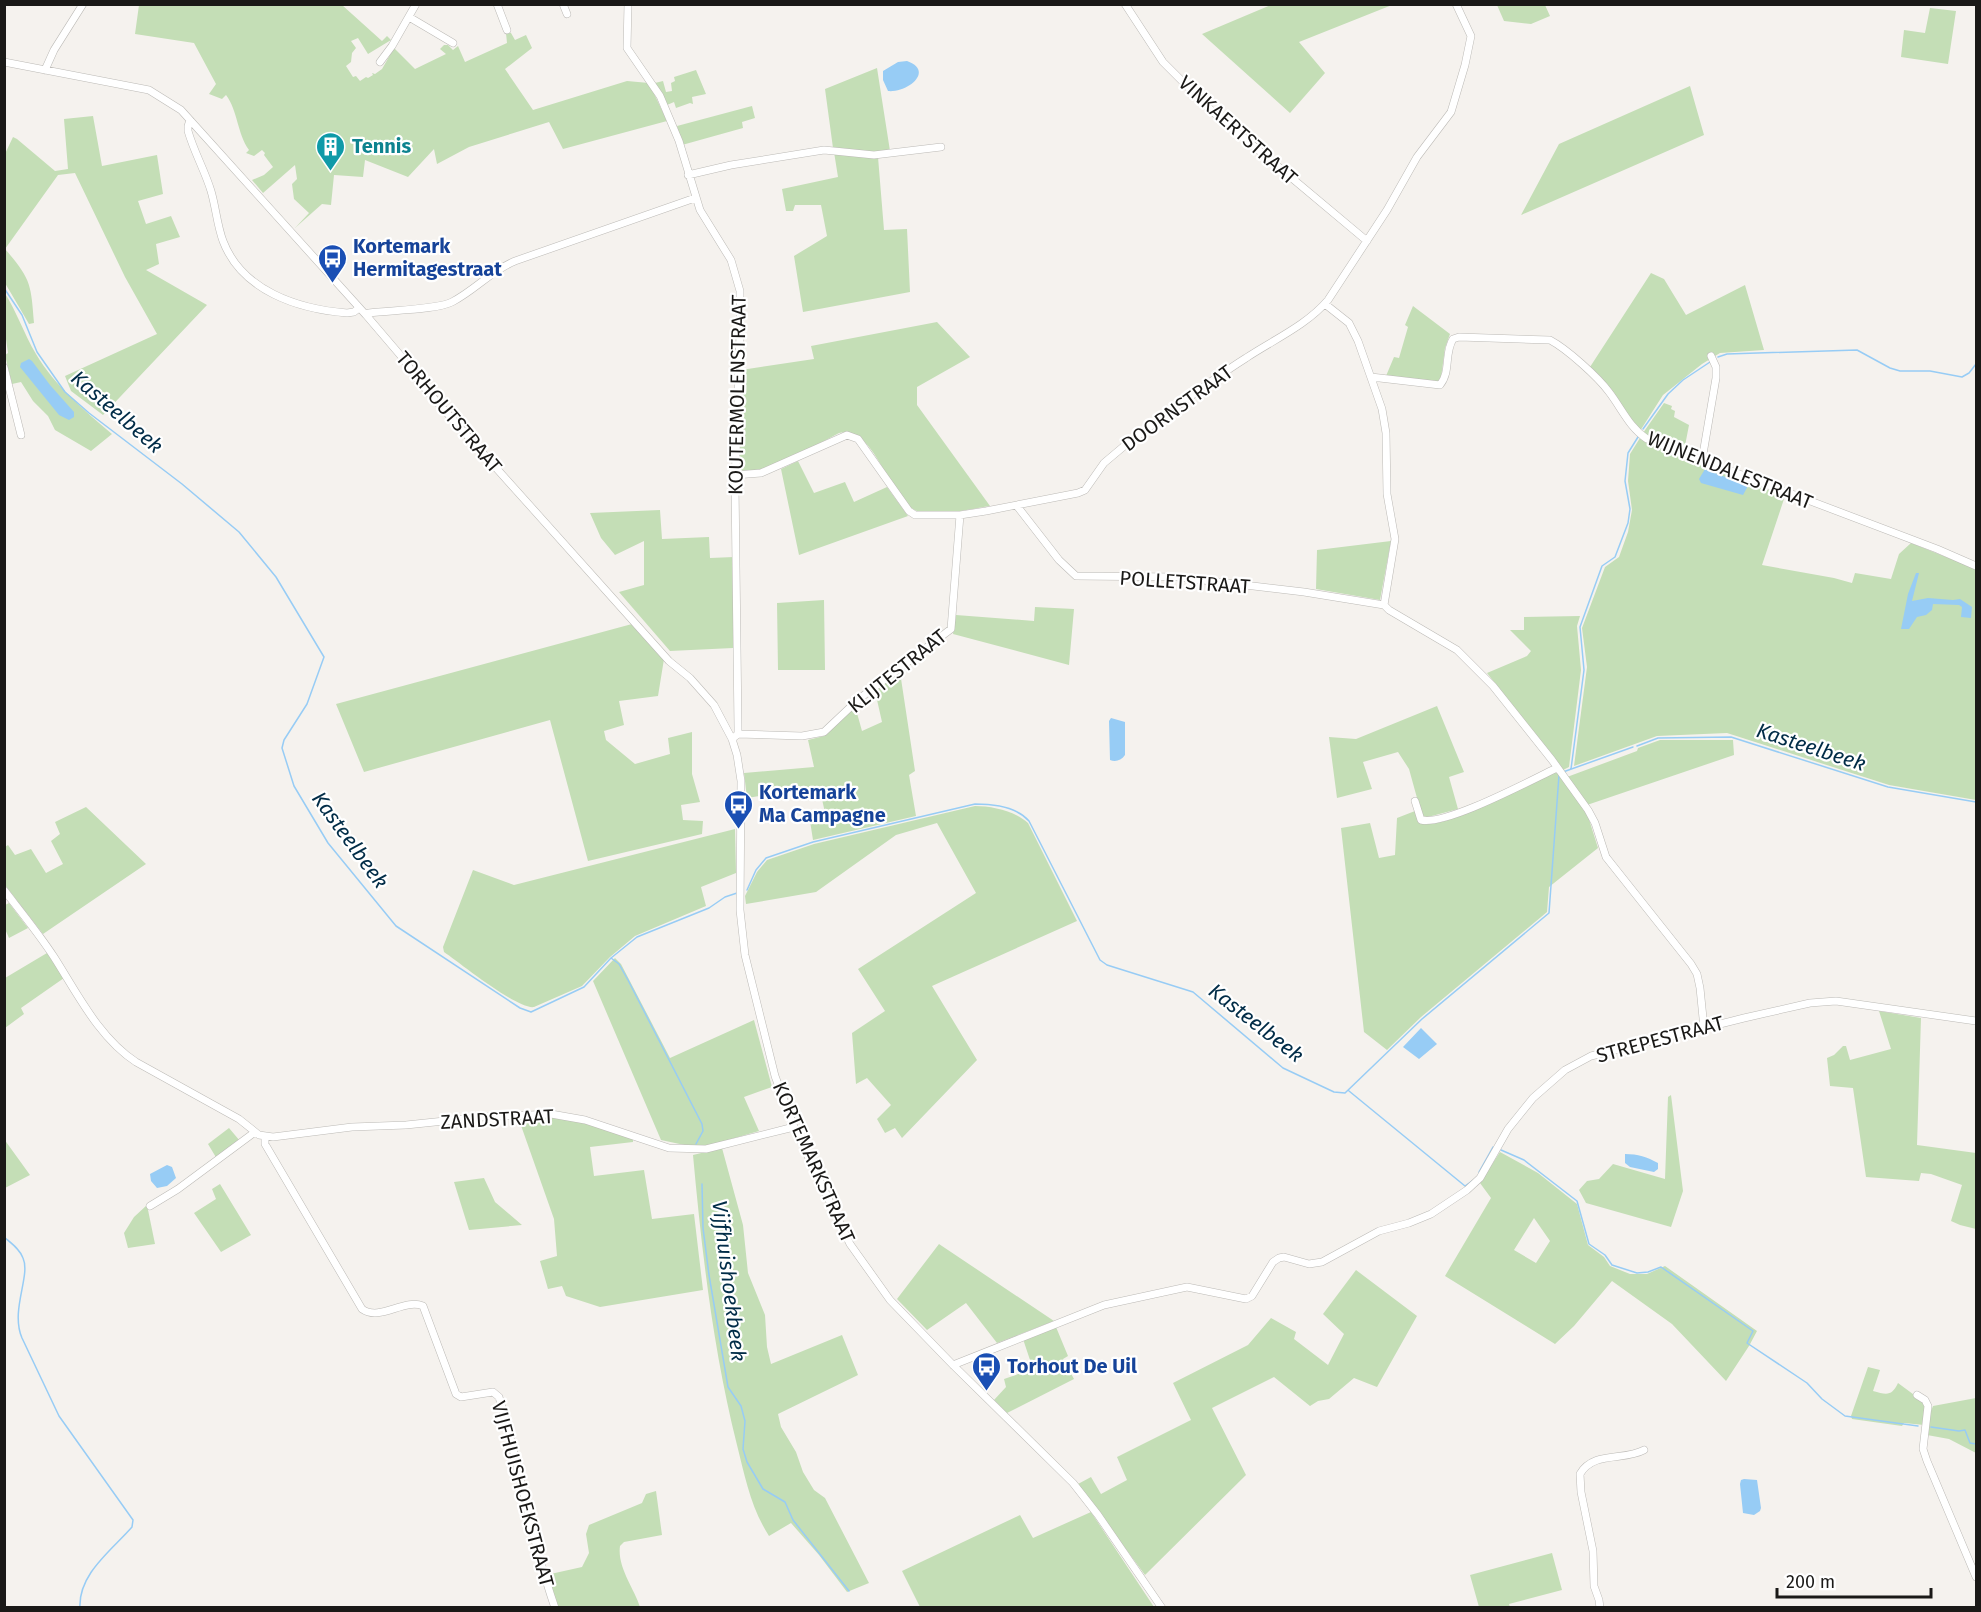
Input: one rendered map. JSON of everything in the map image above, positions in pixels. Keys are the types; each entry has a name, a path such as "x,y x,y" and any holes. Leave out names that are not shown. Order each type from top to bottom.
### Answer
{"street":[{"path":"45,70 54,50 83,4"},
{"path":"380,62 416,4"},
{"path":"497,4 507,30"},
{"path":"563,4 567,14"},
{"name":"KOUTERMOLENSTRAAT","path":"628,4 627,48 660,96 679,141 695,198 705,220 731,260 740,291 741,323 735,475 735,736"},
{"name":"VINKAERTSTRAAT","path":"1125,4 1163,62 1202,101 1366,242"},
{"name":"DOORNSTRAAT","path":"735,475 761,473 847,435 858,439 909,511 915,515 960,515 1052,500 1086,490 1104,463 1122,447 1246,357 1272,343 1325,304 1394,199 1417,157 1455,104 1471,36 1456,4"},
{"path":"409,17 453,43"},
{"name":"TORHOUTSTRAAT","path":"4,62 149,90 171,103 190,120 366,315 401,356 421,384 669,662 690,678 714,705 735,736 741,781 740,892"},
{"path":"190,120 188,131 211,190 222,240 245,276 269,291 304,307 347,313 359,308"},
{"path":"688,175 730,165 824,150 874,155 941,147"},
{"path":"366,315 450,303 508,264 695,198"},
{"path":"1325,304 1349,323 1358,340 1382,408 1386,433 1387,494 1395,539 1384,605"},
{"name":"WIJNENDALESTRAAT","path":"1371,378 1440,385 1445,378 1449,346 1453,339 1459,337 1550,340 1559,344 1600,381 1631,426 1641,435 1977,566"},
{"path":"1702,460 1716,378 1716,367 1712,356"},
{"path":"4,367 21,435"},
{"name":"POLLETSTRAAT","path":"1017,506 1059,560 1076,576 1178,578 1304,592 1384,605 1446,642 1468,660 1493,686 1562,774 1592,817 1606,857 1691,964 1697,974 1704,1028"},
{"name":"KLIJTESTRAAT","path":"735,736 818,735 859,699 951,629 960,515"},
{"path":"1415,801 1421,820 1434,821 1484,802 1557,768"},
{"path":"4,890 48,948 88,1010 122,1053 239,1119 265,1137"},
{"name":"KORTEMARKSTRAAT","path":"740,892 745,955 775,1076 794,1127 850,1244 890,1300 1073,1483 1098,1515 1162,1608"},
{"name":"STREPESTRAAT","path":"953,1365 1119,1301 1143,1298 1188,1287 1246,1299 1252,1296 1279,1258 1284,1257 1309,1264 1322,1262 1379,1231 1431,1214 1467,1190 1480,1178 1508,1129 1533,1098 1565,1070 1591,1056 1810,1003 1836,1000 1977,1021"},
{"name":"ZANDSTRAAT","path":"265,1137 352,1127 552,1114 585,1120 669,1148 706,1149 794,1127"},
{"path":"150,1206 178,1189 255,1132"},
{"name":"VIJFHUISHOEKSTRAAT","path":"265,1137 265,1144 362,1309 373,1313 411,1304 423,1306 456,1394 461,1396 493,1392 499,1397 514,1448 538,1557 555,1608"},
{"path":"1917,1395 1925,1400 1928,1406 1923,1449 1977,1577"},
{"path":"1600,1608 1594,1583 1593,1551 1581,1492 1580,1474 1591,1463 1644,1450"}],"green space":[{"path":"1273,4 1392,5 1299,42 1325,73 1290,113 1202,34"},
{"path":"139,5 342,5 382,41 387,36 391,40 368,54 358,38 351,41 356,48 352,53 351,62 346,66 353,77 356,76 360,81 382,69 394,48 415,69 446,54 440,49 444,45 448,45 453,50 458,46 465,62 507,43 506,33 511,33 515,40 526,35 532,48 505,69 533,110 627,81 649,83 667,121 563,149 549,122 469,147 437,164 434,149 408,177 365,160 363,177 334,175 331,205 322,204 295,228 309,213 294,199 292,184 297,179 295,165 263,193 252,180 264,175 273,167 262,150 254,156 246,153 249,150 230,101 226,95 222,99 209,94 216,84 194,43 135,34"},
{"path":"1497,5 1545,5 1550,16 1531,24 1504,21"},
{"path":"1930,8 1956,11 1948,64 1901,57 1904,30 1925,33"},
{"path":"877,68 890,151 868,153 833,148 825,89"},
{"path":"696,70 706,94 692,97 693,104 676,108 674,102 667,105 655,83 663,81 666,92 672,91 671,83 675,81 674,77"},
{"path":"1690,86 1704,135 1521,215 1559,144"},
{"path":"752,106 755,118 742,122 743,128 682,145 677,126"},
{"path":"93,116 102,166 157,155 163,194 138,201 146,224 171,216 180,237 156,244 159,264 146,270 207,305 103,415 71,391 65,376 157,334 125,277 75,173 58,175 5,249 25,275 32,299 34,323 29,324 5,283 4,156 13,137 55,171 68,169 64,119"},
{"path":"834,152 878,157 884,230 907,229 910,292 803,312 794,256 827,236 821,205 795,205 793,211 786,211 782,189 838,177"},
{"path":"1651,273 1664,279 1686,315 1745,285 1764,350 1720,353 1702,364 1663,395 1640,431 1590,367"},
{"path":"4,292 32,346 52,377 112,434 91,451 55,430 48,416 33,401 21,382 12,384 5,355 8,353"},
{"path":"1413,306 1450,334 1445,348 1441,378 1437,382 1386,376 1394,357 1399,358 1408,327 1405,325"},
{"path":"937,322 970,357 917,387 917,405 990,506 942,513 917,511 898,493 872,451 852,434 839,433 779,463 753,471 740,472 738,469 741,370 814,359 811,346"},
{"path":"1664,403 1672,406 1671,409 1675,411 1674,417 1689,425 1684,451 1643,433"},
{"path":"1640,438 1699,464 1785,496 1762,565 1852,583 1855,573 1891,579 1899,554 1911,543 1976,569 1976,800 1889,785 1727,733 1657,736 1574,766 1587,667 1582,628 1605,567 1619,557 1628,532 1632,510 1628,481 1630,454"},
{"path":"798,461 814,493 845,482 854,502 887,487 908,516 799,555 781,469"},
{"path":"660,510 662,539 709,537 710,558 734,557 733,648 670,651 619,592 644,585 644,541 615,555 601,538 590,513"},
{"path":"1391,541 1380,600 1316,589 1317,550"},
{"path":"824,600 825,670 778,670 777,603"},
{"path":"1035,607 1074,609 1069,665 953,634 956,615 1034,621"},
{"path":"1580,616 1577,626 1581,670 1569,767 1563,770 1487,673 1527,656 1531,651 1510,630 1524,630 1524,617"},
{"path":"632,624 664,659 658,696 619,701 624,725 604,731 606,740 635,764 670,754 668,738 692,732 692,774 700,802 681,805 683,820 703,821 702,834 588,861 550,720 364,772 336,704"},
{"path":"900,672 915,771 909,775 916,816 813,840 810,821 826,817 819,786 747,798 744,773 814,767 808,740 824,736 855,706 862,731 882,722 875,691"},
{"path":"1437,706 1464,772 1449,777 1458,809 1428,817 1422,816 1409,769 1398,752 1363,762 1372,789 1337,798 1329,737 1356,739"},
{"path":"1660,740 1733,740 1734,755 1587,805 1567,777 1637,751 1638,748"},
{"path":"1556,771 1587,813 1598,848 1549,887 1547,912 1421,1017 1387,1050 1364,1032 1341,828 1370,823 1379,858 1395,855 1397,818 1415,811 1421,824 1451,819 1469,813"},
{"path":"975,806 1003,810 1017,815 1028,823 1077,921 932,986 977,1060 902,1138 895,1128 885,1133 877,1119 891,1105 867,1078 856,1084 852,1033 885,1011 858,969 976,893 937,823 896,835 816,892 746,904 745,896 757,872 767,860 814,844"},
{"path":"86,807 146,864 43,934 5,885 5,847 8,845 15,855 31,849 46,873 63,864 51,841 60,834 55,822"},
{"path":"735,829 736,873 701,887 706,906 635,936 610,957 582,986 534,1007 526,1006 503,994 444,952 443,947 473,870 514,885"},
{"path":"9,903 28,928 9,938 5,929 5,905"},
{"path":"47,953 64,978 21,1008 24,1014 5,1028 5,978"},
{"path":"615,958 621,964 670,1058 754,1020 772,1087 744,1097 759,1131 707,1146 689,1146 661,1140 593,981"},
{"path":"1879,1011 1921,1018 1917,1145 1976,1153 1976,1229 1951,1221 1962,1185 1931,1174 1921,1173 1919,1181 1866,1177 1853,1088 1830,1086 1827,1058 1843,1046 1846,1046 1850,1060 1891,1049"},
{"path":"1671,1095 1683,1191 1671,1227 1586,1203 1579,1190 1587,1181 1599,1179 1613,1164 1665,1179 1668,1097"},
{"path":"545,1116 575,1119 633,1137 633,1142 590,1147 594,1176 644,1170 652,1219 694,1214 703,1290 600,1307 566,1296 562,1286 548,1289 540,1261 557,1256 554,1219 518,1117"},
{"path":"229,1128 240,1141 217,1159 208,1144"},
{"path":"4,1139 30,1175 5,1188 4,1188"},
{"path":"722,1148 743,1225 748,1273 765,1315 767,1347 771,1364 842,1335 858,1375 778,1414 781,1427 796,1452 803,1472 814,1490 825,1498 869,1583 847,1592 791,1523 769,1536 753,1503 746,1480 715,1337 693,1155"},
{"path":"1500,1152 1538,1173 1577,1204 1588,1245 1604,1257 1610,1266 1630,1274 1647,1274 1665,1266 1757,1331 1726,1381 1672,1324 1612,1281 1574,1326 1555,1344 1445,1276 1491,1198 1480,1183","holes":["1534,1218 1550,1241 1536,1263 1514,1250"]},
{"path":"484,1178 495,1202 522,1225 469,1230 454,1182"},
{"path":"220,1184 251,1235 221,1252 194,1213 216,1199 212,1189"},
{"path":"147,1205 155,1244 128,1248 124,1233 134,1217"},
{"path":"939,1244 1054,1321 997,1343 966,1303 927,1330 897,1299"},
{"path":"1356,1270 1417,1316 1377,1387 1354,1378 1329,1399 1318,1401 1310,1406 1274,1377 1212,1408 1246,1475 1145,1575 1078,1484 1091,1477 1101,1494 1127,1480 1117,1457 1191,1420 1173,1383 1248,1345 1271,1318 1296,1332 1294,1339 1328,1365 1344,1334 1323,1314"},
{"path":"1056,1327 1068,1356 1063,1359 1074,1379 1007,1413 994,1400 1006,1387 1004,1379 1033,1369 1023,1339"},
{"path":"1868,1367 1880,1370 1873,1391 1889,1393 1898,1383 1925,1403 1924,1425 1904,1423 1902,1426 1852,1419 1851,1416"},
{"path":"1976,1398 1976,1453 1949,1439 1927,1435 1929,1416 1933,1406"},
{"path":"656,1491 662,1535 624,1542 620,1546 623,1570 640,1607 556,1607 546,1575 582,1567 589,1553 586,1534 589,1525 642,1503 646,1494"},
{"path":"1091,1512 1154,1607 920,1607 902,1571 1020,1515 1033,1538"},
{"path":"1552,1553 1562,1590 1509,1604 1510,1607 1479,1607 1470,1575"}],"water":[{"path":"907,61 919,70 915,80 903,89 888,91 883,80 883,71 898,62"},
{"path":"29,359 74,412 74,417 69,420 59,415 20,367 21,363"},
{"path":"1705,469 1748,486 1743,495 1701,483 1699,479"},
{"path":"1916,573 1919,573 1912,601 1928,598 1960,599 1972,607 1971,618 1961,617 1962,607 1959,605 1933,604 1932,610 1926,615 1917,617 1909,629 1901,629 1908,594"},
{"path":"1111,718 1125,722 1125,755 1116,761 1110,760 1109,721"},
{"path":"1421,1028 1437,1044 1419,1059 1403,1047"},
{"path":"1625,1154 1650,1159 1658,1163 1658,1169 1654,1172 1630,1167 1625,1163"},
{"path":"167,1165 172,1167 176,1178 167,1186 157,1188 151,1181 150,1174"},
{"path":"1744,1479 1757,1480 1761,1508 1754,1515 1743,1513 1740,1484"}],"waterway":[{"name":"Kasteelbeek","path":"4,288 22,315 37,352 65,392 239,532 276,577 324,657 307,704 284,740 282,748 294,786 328,843 396,926 520,1008 531,1012 584,987 611,958 637,937 709,908 725,897 737,893"},
{"path":"1718,357 1727,354 1857,350 1900,371 1930,371 1962,377 1969,373 1976,364"},
{"path":"1643,429 1668,394 1683,380 1710,362"},
{"path":"1571,769 1584,670 1580,627 1602,566 1615,557 1628,523 1630,509 1625,481 1628,453 1638,437"},
{"name":"Kasteelbeek","path":"1637,746 1658,738 1731,737 1888,787 1976,802"},
{"name":"Kasteelbeek","path":"1563,772 1633,747"},
{"name":"Kasteelbeek","path":"747,890 756,870 766,858 813,842 975,804 1011,809 1029,821 1100,960 1107,965 1193,992 1283,1068 1334,1092 1345,1093 1422,1019 1549,913 1559,775"},
{"name":"Vijfhuishoekbeek","path":"611,958 619,964 628,980 702,1124 703,1131 696,1144"},
{"path":"1349,1091 1465,1186 1472,1181"},
{"path":"1479,1172 1493,1147"},
{"path":"1501,1150 1524,1160 1577,1201 1589,1244 1605,1255 1612,1265 1637,1273 1661,1267 1753,1331 1747,1343 1807,1383 1822,1399 1845,1416 1918,1426"},
{"name":"Vijfhuishoekbeek","path":"702,1184 703,1228 709,1275 728,1387 741,1406 745,1421 743,1449 747,1462 763,1489 785,1502 793,1520 849,1591"},
{"path":"4,1237 20,1252 25,1265 18,1316 22,1338 59,1416 133,1520 132,1527 90,1573 84,1584 80,1608"},
{"path":"1931,1427 1965,1430 1970,1443 1976,1444"}],"place":[{"name":"Tennis","path":"331,172"},
{"name":"Kortemark Hermitagestraat","path":"332,284"},
{"name":"Kortemark Ma Campagne","path":"738,830"},
{"name":"Torhout De Uil","path":"986,1392"}]}
